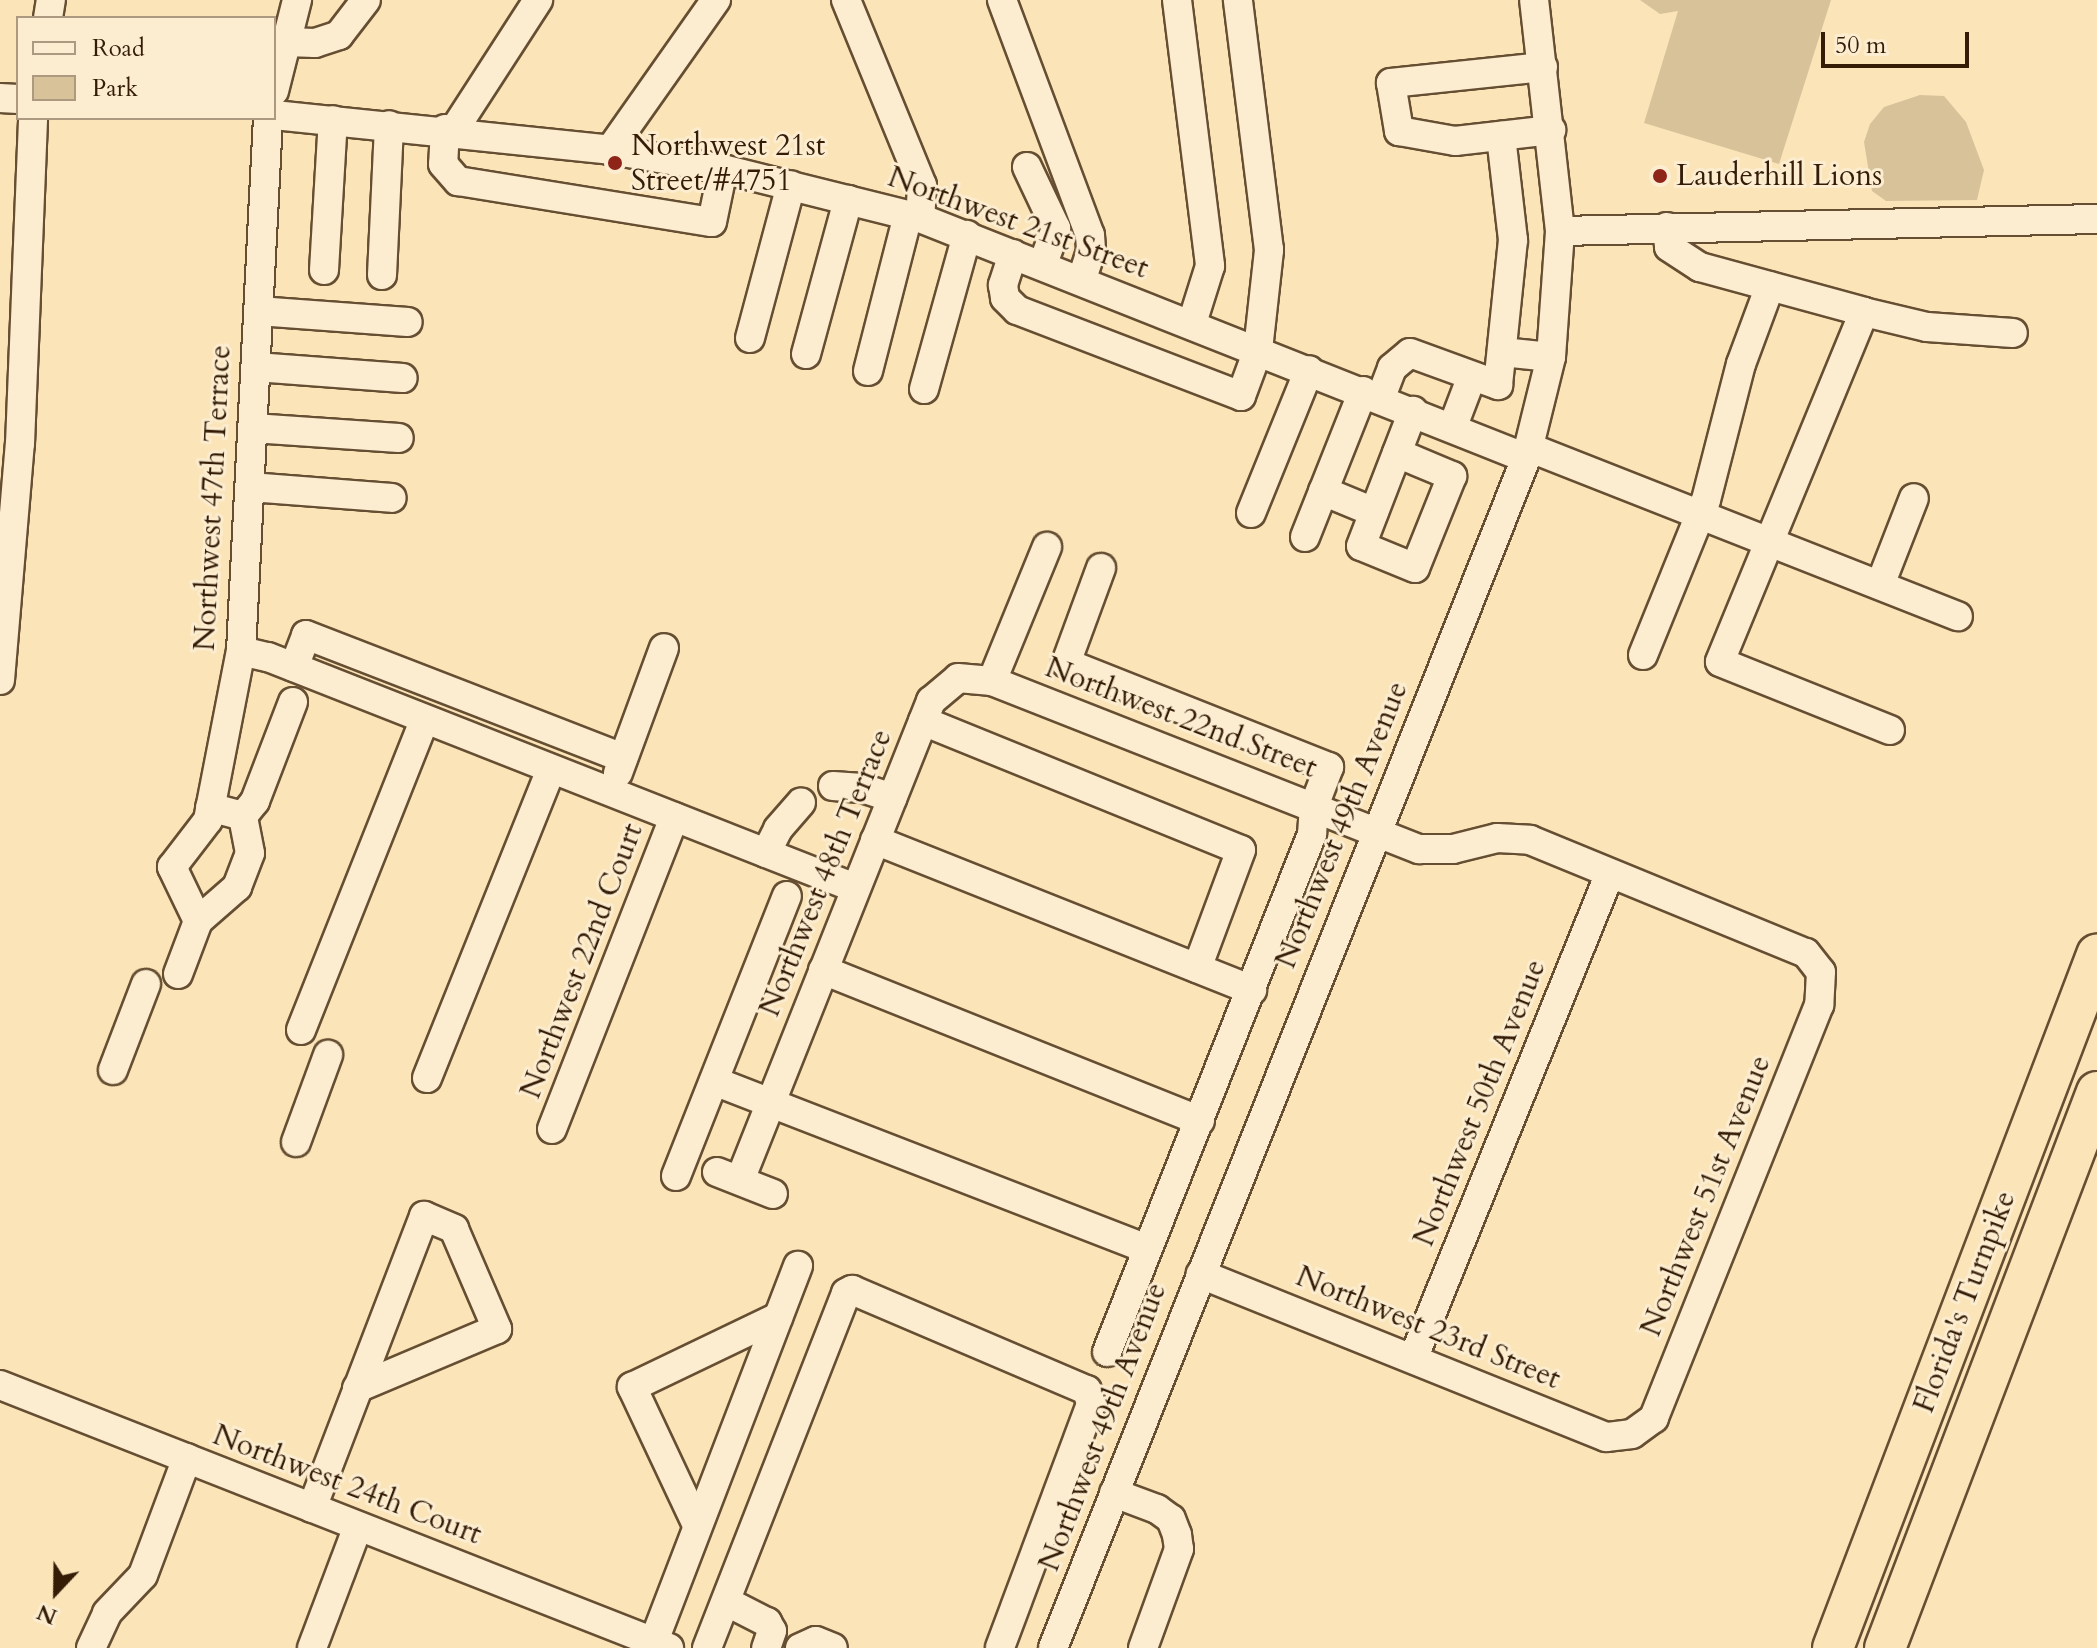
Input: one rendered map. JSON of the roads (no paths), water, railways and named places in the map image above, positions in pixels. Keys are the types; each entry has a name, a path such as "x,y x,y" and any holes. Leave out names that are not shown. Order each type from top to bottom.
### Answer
{"highway":[{"name":"Florida's Turnpike","path":"1833,1648 2097,955"},
{"name":"Florida's Turnpike","path":"1885,1648 2097,1092"}],"street":[{"path":"276,83 297,0"},
{"path":"286,42 315,43 339,35 366,0"},
{"path":"538,0 449,130 443,164 458,181 712,222 723,169"},
{"path":"610,150 716,0"},
{"path":"846,0 922,185 868,371"},
{"path":"1002,0 1090,235 1091,251 1082,279"},
{"path":"1177,0 1210,266 1192,323"},
{"path":"1013,254 1003,285 1005,298 1017,310 1241,396 1258,350 1269,250 1238,0"},
{"name":"Northwest 49th Avenue","path":"1053,1648 1527,452 1551,357 1560,231 1534,0"},
{"path":"1543,67 1391,83 1399,131 1455,141 1551,130"},
{"name":"Northwest 21st Street","path":"276,115 449,130 610,150 723,169 914,217 1082,279 1453,426 1597,472 1958,616"},
{"path":"0,680 20,444 33,120"},
{"name":"Northwest 47th Terrace","path":"198,921 172,867 208,820 241,651 268,120"},
{"path":"324,270 333,120"},
{"path":"382,275 389,125"},
{"path":"1305,537 1323,491 1372,394 1392,368 1410,353 1498,385 1513,240 1501,136"},
{"path":"1027,167 1056,228 1043,264"},
{"path":"750,338 791,185"},
{"path":"806,354 848,200"},
{"path":"1560,231 2097,219"},
{"path":"1667,227 1669,247 1700,267 1927,327 2013,333"},
{"path":"924,389 967,235"},
{"path":"1643,655 1700,514 1741,364 1770,286"},
{"path":"258,311 408,322"},
{"path":"1864,312 1772,543 1720,662 1890,730"},
{"path":"1502,352 1551,357"},
{"path":"256,367 403,378"},
{"path":"1251,513 1309,370"},
{"path":"1453,426 1472,376"},
{"path":"1397,453 1452,476 1415,568 1361,546 1413,411"},
{"path":"253,428 399,438"},
{"path":"250,487 392,498"},
{"path":"1323,491 1374,512"},
{"path":"1880,585 1914,498"},
{"path":"992,681 1047,547"},
{"path":"1050,703 1101,568"},
{"path":"294,667 306,635 623,758"},
{"path":"610,792 664,648"},
{"name":"Northwest 22nd Court","path":"241,651 294,667 424,721 855,888"},
{"path":"1066,663 1329,767 1314,806 1312,834 1107,1352"},
{"name":"Northwest 22nd Street","path":"958,678 992,681 1419,849 1453,849 1497,838 1530,840 1806,953 1821,972"},
{"name":"Northwest 48th Terrace","path":"773,1194 728,1176 770,1103 931,701 958,678"},
{"path":"243,816 255,801 293,702"},
{"path":"301,1030 424,721"},
{"path":"923,721 1241,850 1197,968"},
{"path":"427,1078 551,769"},
{"path":"833,786 862,788 892,798"},
{"path":"766,853 778,829 801,803"},
{"path":"210,807 243,816"},
{"path":"178,974 198,921 228,898 244,872 250,839 243,816"},
{"name":"Northwest 22nd Court","path":"552,1129 674,817"},
{"path":"875,840 1252,990"},
{"name":"Northwest 50th Avenue","path":"1413,1359 1610,873"},
{"path":"676,1176 787,896"},
{"path":"823,970 1200,1121"},
{"name":"Northwest 51st Avenue","path":"1632,1434 1654,1418 1819,1005 1821,972"},
{"path":"113,1070 146,984"},
{"path":"296,1142 328,1055"},
{"path":"714,1081 1147,1249"},
{"path":"312,1508 357,1388 424,1216 454,1229 497,1329 357,1388"},
{"path":"661,1645 697,1525 798,1266"},
{"name":"Northwest 23rd Street","path":"1200,1274 1606,1437 1632,1434"},
{"path":"766,1648 772,1631 767,1622 720,1626 739,1567 846,1293 852,1290 1087,1390 1091,1404 1000,1648"},
{"path":"697,1525 632,1387 778,1317"},
{"name":"Northwest 24th Court","path":"0,1385 661,1645"},
{"path":"91,1648 107,1613 143,1575 187,1458"},
{"path":"1114,1493 1157,1509 1171,1519 1177,1535 1179,1549 1143,1648"},
{"path":"312,1648 358,1526"},
{"path":"800,1648 816,1641 833,1648"}],"place":[{"name":"Northwest 21st Street/#4751","path":"615,163"},
{"name":"Lauderhill Lions","path":"1660,176"}]}
